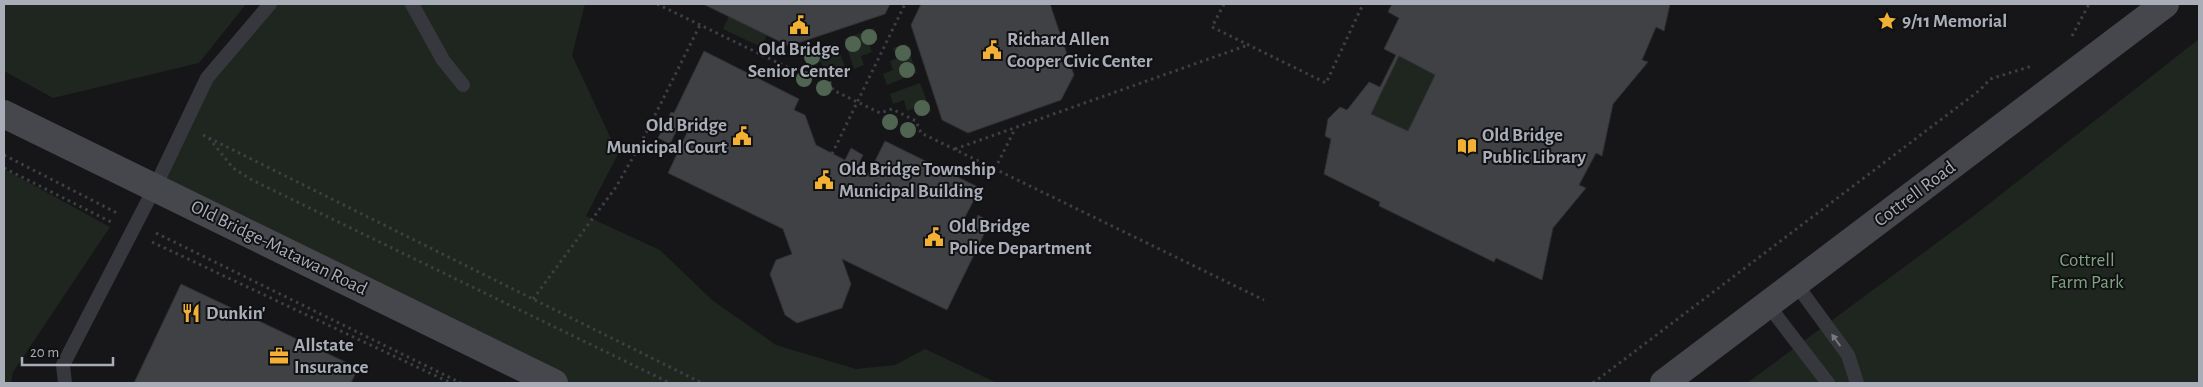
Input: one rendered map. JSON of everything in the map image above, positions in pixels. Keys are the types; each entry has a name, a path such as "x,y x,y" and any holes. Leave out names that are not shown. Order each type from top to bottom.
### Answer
{"street":[{"name":"Cottrell Road","path":"1664,383 2165,4"},
{"name":"Old Bridge-Matawan Road","path":"4,114 554,383"}],"lane":[{"path":"65,383 64,365 155,187 208,78 270,4"},
{"path":"412,4 443,60 463,85"},
{"path":"1796,284 1848,355 1857,383"},
{"path":"1768,305 1828,383"}],"path":[{"path":"657,4 795,71 809,66 828,77 833,90 880,113 892,109 916,121 921,133 1264,300"},
{"path":"832,154 905,4"},
{"path":"1224,4 1212,27 1326,83 1363,4"},
{"path":"2070,39 2090,4"},
{"path":"533,299 616,187 640,146 700,25"},
{"path":"954,149 1248,45"},
{"path":"1592,383 1980,90 1990,79 2038,64"},
{"path":"184,126 702,383"},
{"path":"995,169 1015,128"},
{"path":"208,138 233,168 252,180 670,383"},
{"path":"4,155 133,228 451,383"},
{"path":"4,168 461,383"}],"green space":[{"path":"4,4 246,4 199,63 53,98 4,71"},
{"path":"270,4 585,4 572,55 618,154 586,216 660,250 712,300 776,345 856,369 895,365 925,349 997,383 554,383 155,187 207,78"},
{"path":"729,16 767,35 761,47 723,29"},
{"path":"874,28 878,40 869,44 872,52 861,56 864,65 854,69 844,39"},
{"name":"Cottrell Farm Park","path":"2199,39 2199,383 1747,383 1976,214"},
{"path":"836,43 847,72 836,76 833,67 824,70 821,62 810,65 806,54"},
{"path":"906,44 917,73 887,85 883,74 893,70 890,61 897,58 893,48"},
{"path":"1399,56 1435,75 1408,131 1371,114"},
{"path":"920,83 931,112 918,117 915,108 907,111 904,100 893,104 890,94"},
{"path":"4,169 110,227 13,372 11,383 4,383"}],"building":[{"name":"Old Bridge Senior Center","path":"703,4 890,4 885,14 789,46"},
{"name":"Richard Allen Cooper Civic Center","path":"921,4 1050,4 1074,75 1061,100 968,133 942,120 911,25"},
{"name":"Old Bridge Public Library","path":"1392,4 1670,4 1664,31 1656,27 1642,60 1648,62 1613,104 1602,156 1596,153 1579,185 1586,188 1553,228 1542,280 1496,258 1494,262 1379,206 1380,202 1324,174 1331,139 1325,136 1328,119 1340,107 1347,110 1369,82 1380,87 1396,55 1384,49 1399,18 1388,12","holes":["1399,56 1435,75 1408,131 1371,114"]},
{"name":"Old Bridge Township Municipal Building","path":"704,51 799,99 794,110 805,115 816,145 845,160 851,148 863,155 857,167 869,173 885,141 980,188 962,223 972,228 978,215 990,222 947,310 842,259 851,284 842,308 797,323 785,315 770,274 776,260 792,254 783,229 668,173 692,122 683,117 670,144 658,138 671,112 674,113"},
{"path":"181,284 358,368 351,383 134,383"}],"place":[{"name":"9/11 Memorial","path":"1887,21"},
{"name":"Old Bridge Senior Center","path":"799,25"},
{"name":"Richard Allen Cooper Civic Center","path":"992,50"},
{"name":"Old Bridge Municipal Court","path":"742,136"},
{"name":"Old Bridge Public Library","path":"1467,146"},
{"name":"Old Bridge Township Municipal Building","path":"824,180"},
{"name":"Old Bridge Police Department","path":"934,237"},
{"name":"Dunkin'","path":"191,313"},
{"name":"Allstate Insurance","path":"279,356"}]}
